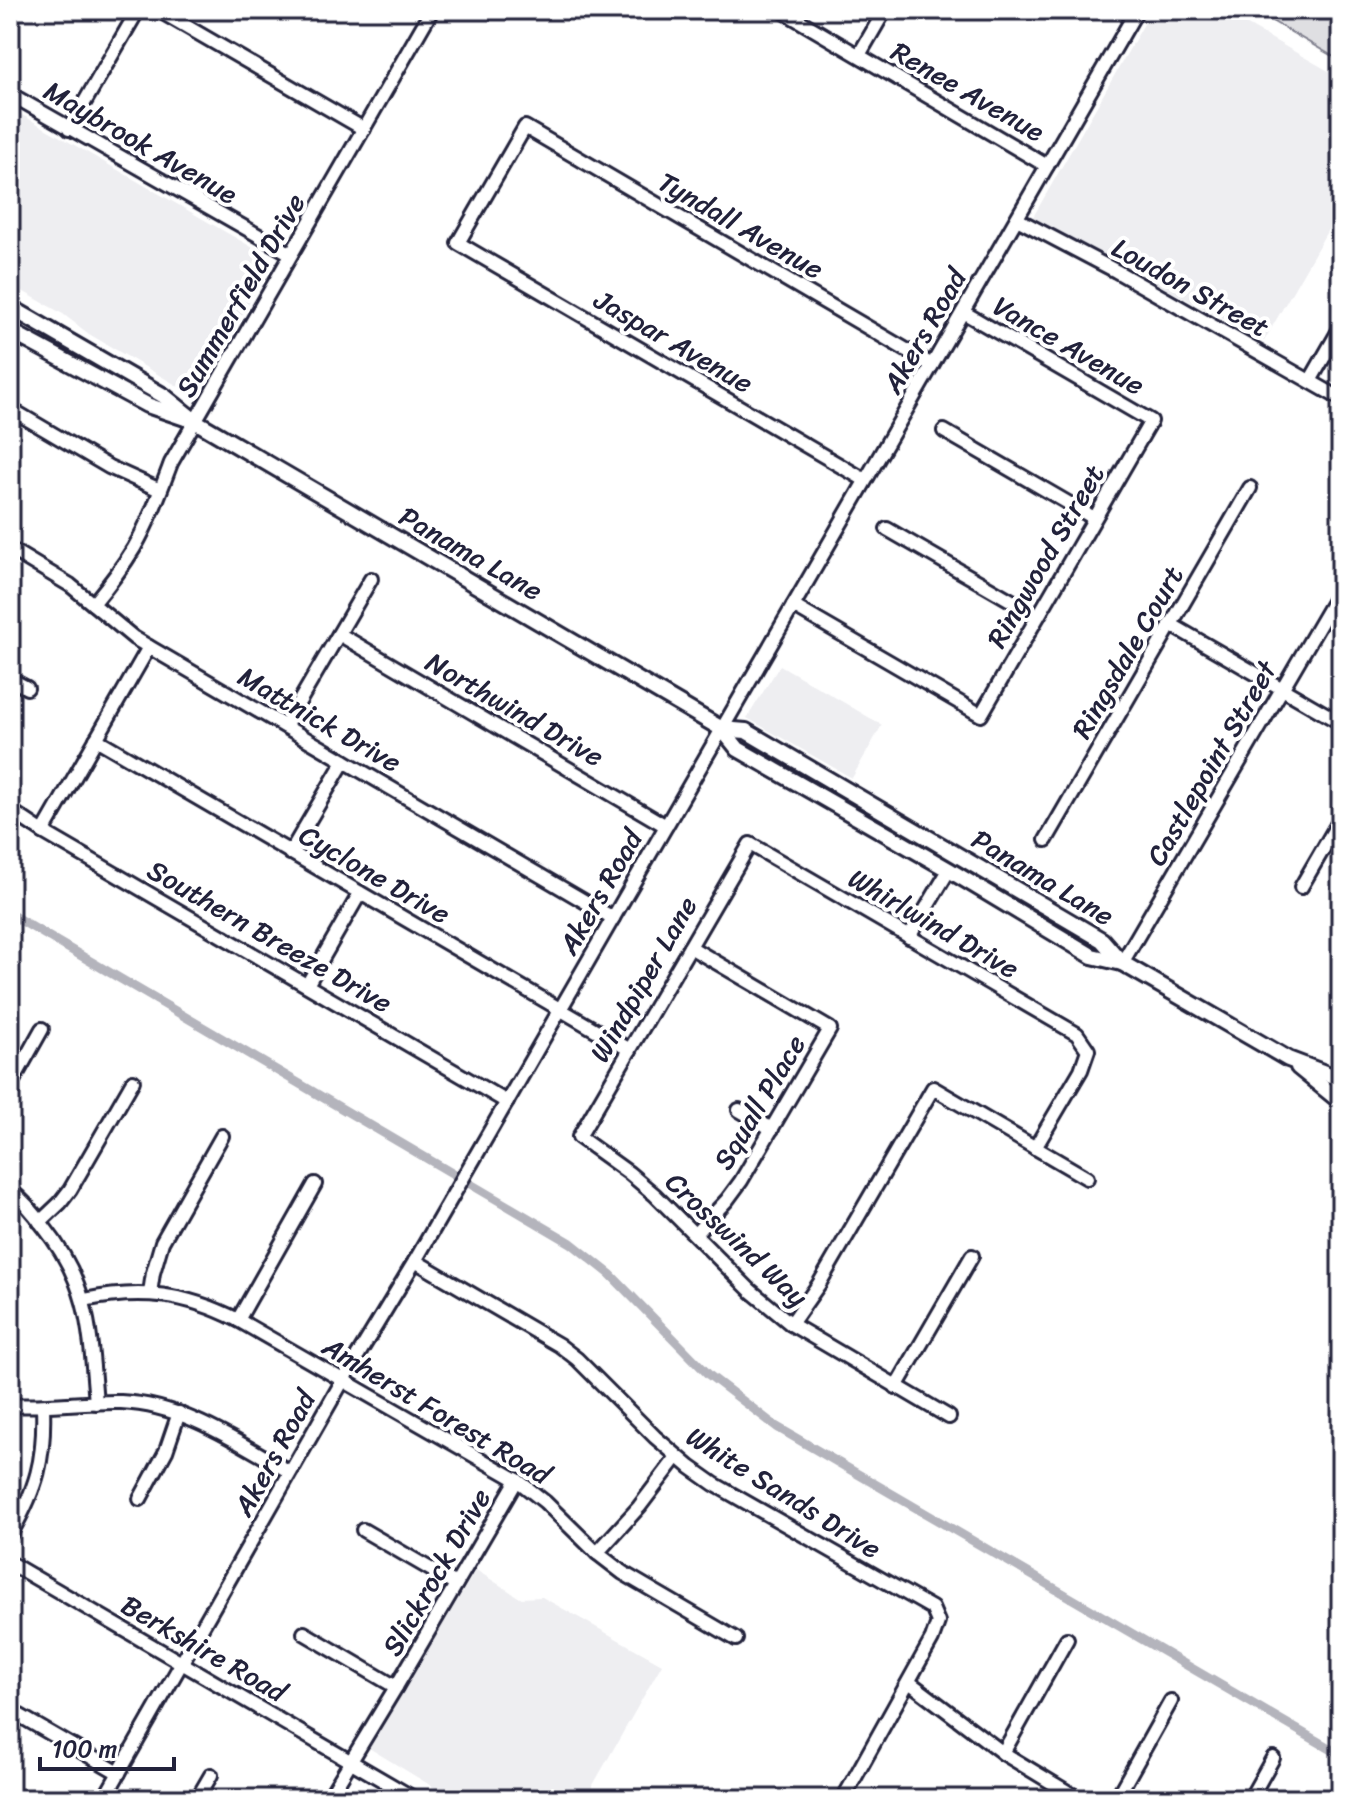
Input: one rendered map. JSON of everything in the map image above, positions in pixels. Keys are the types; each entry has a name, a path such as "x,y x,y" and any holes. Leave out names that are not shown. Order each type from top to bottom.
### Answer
{"main road":[{"name":"Panama Lane","path":"10,307 164,396 195,421 722,729 738,749 1092,956 1122,963 1293,1063 1341,1102"},
{"path":"10,316 55,333"},
{"name":"Panama Lane","path":"10,331 147,405 195,421"},
{"name":"Panama Lane","path":"722,729 746,731 1102,940 1122,963"},
{"path":"949,870 961,868 1022,893"},
{"path":"1293,1063 1334,1084 1341,1081"}],"street":[{"path":"69,129 138,10"},
{"path":"158,10 364,129"},
{"name":"Summerfield Drive","path":"93,604 135,547 171,463 432,10"},
{"name":"Renee Avenue","path":"781,10 1047,166"},
{"path":"859,55 885,10"},
{"name":"Akers Road","path":"104,1799 343,1380 415,1261 1137,10"},
{"name":"Maybrook Avenue","path":"10,94 291,254"},
{"name":"Tyndall Avenue","path":"458,243 525,127 932,365"},
{"name":"Loudon Street","path":"1017,219 1116,271 1341,399"},
{"name":"Jaspar Avenue","path":"458,243 865,480"},
{"name":"Vance Avenue","path":"963,312 1151,421"},
{"path":"1310,381 1341,327"},
{"path":"19,414 127,476 160,490"},
{"name":"Ringwood Street","path":"793,606 981,715 1151,421"},
{"path":"944,431 1094,518"},
{"name":"Ringsdale Court","path":"1046,840 1250,488"},
{"path":"887,529 1038,616"},
{"name":"Mattnick Drive","path":"10,549 70,585 134,638 613,918"},
{"path":"285,726 371,579"},
{"name":"Castlepoint Street","path":"1122,963 1341,588"},
{"path":"1170,624 1341,723"},
{"name":"Northwind Drive","path":"339,634 666,826"},
{"path":"43,832 149,647"},
{"path":"10,679 27,688"},
{"name":"Cyclone Drive","path":"96,739 630,1050"},
{"path":"290,853 344,761"},
{"name":"Southern Breeze Drive","path":"10,810 507,1102"},
{"path":"1301,887 1341,818"},
{"name":"Whirlwind Drive","path":"750,844 1077,1034 1088,1050 1081,1070 1035,1148"},
{"name":"Windpiper Lane","path":"579,1137 750,844"},
{"path":"909,937 949,870"},
{"path":"307,985 360,893"},
{"name":"Squall Place","path":"690,947 830,1029 734,1191 695,1234"},
{"path":"10,1086 42,1029"},
{"path":"40,1222 70,1190 133,1081"},
{"path":"791,1324 819,1284 933,1088 1087,1178"},
{"path":"739,1110 772,1129"},
{"path":"150,1293 162,1242 222,1136"},
{"name":"Crosswind Way","path":"579,1137 655,1195 751,1291 791,1324 949,1417"},
{"path":"238,1320 315,1184"},
{"path":"10,1190 57,1243 84,1300 96,1403"},
{"path":"896,1387 972,1256"},
{"name":"White Sands Drive","path":"415,1261 559,1345 677,1457 714,1484 932,1608 938,1622 932,1639 843,1799"},
{"name":"Amherst Forest Road","path":"84,1300 110,1294 150,1293 200,1303 238,1320 517,1480 623,1573 736,1639"},
{"path":"10,1405 141,1404 179,1413 205,1424 290,1472"},
{"path":"10,1535 29,1501 40,1466 43,1406"},
{"path":"140,1499 166,1451 179,1413"},
{"path":"597,1553 639,1507 677,1457"},
{"name":"Slickrock Drive","path":"328,1799 517,1480"},
{"path":"363,1530 456,1584"},
{"name":"Berkshire Road","path":"10,1563 415,1799"},
{"path":"304,1633 396,1687"},
{"path":"1003,1753 1067,1639"},
{"path":"909,1682 1003,1753 1079,1799"},
{"path":"1116,1799 1171,1701"},
{"path":"10,1710 119,1773"},
{"path":"1250,1799 1273,1758"},
{"path":"197,1799 211,1775"}],"shaded area":[{"path":"1152,10 1221,10 1341,78 1341,207 1264,341 1033,217"},
{"path":"1253,10 1341,10 1341,61"},
{"path":"10,108 274,260 199,389 188,392 10,284"},
{"path":"780,665 882,725 852,778 747,718"},
{"path":"476,1570 520,1598 542,1597 662,1664 585,1799 453,1799 369,1748"}],"waterway":[{"path":"10,914 571,1243 610,1274 709,1375 777,1427 1341,1755"}]}
